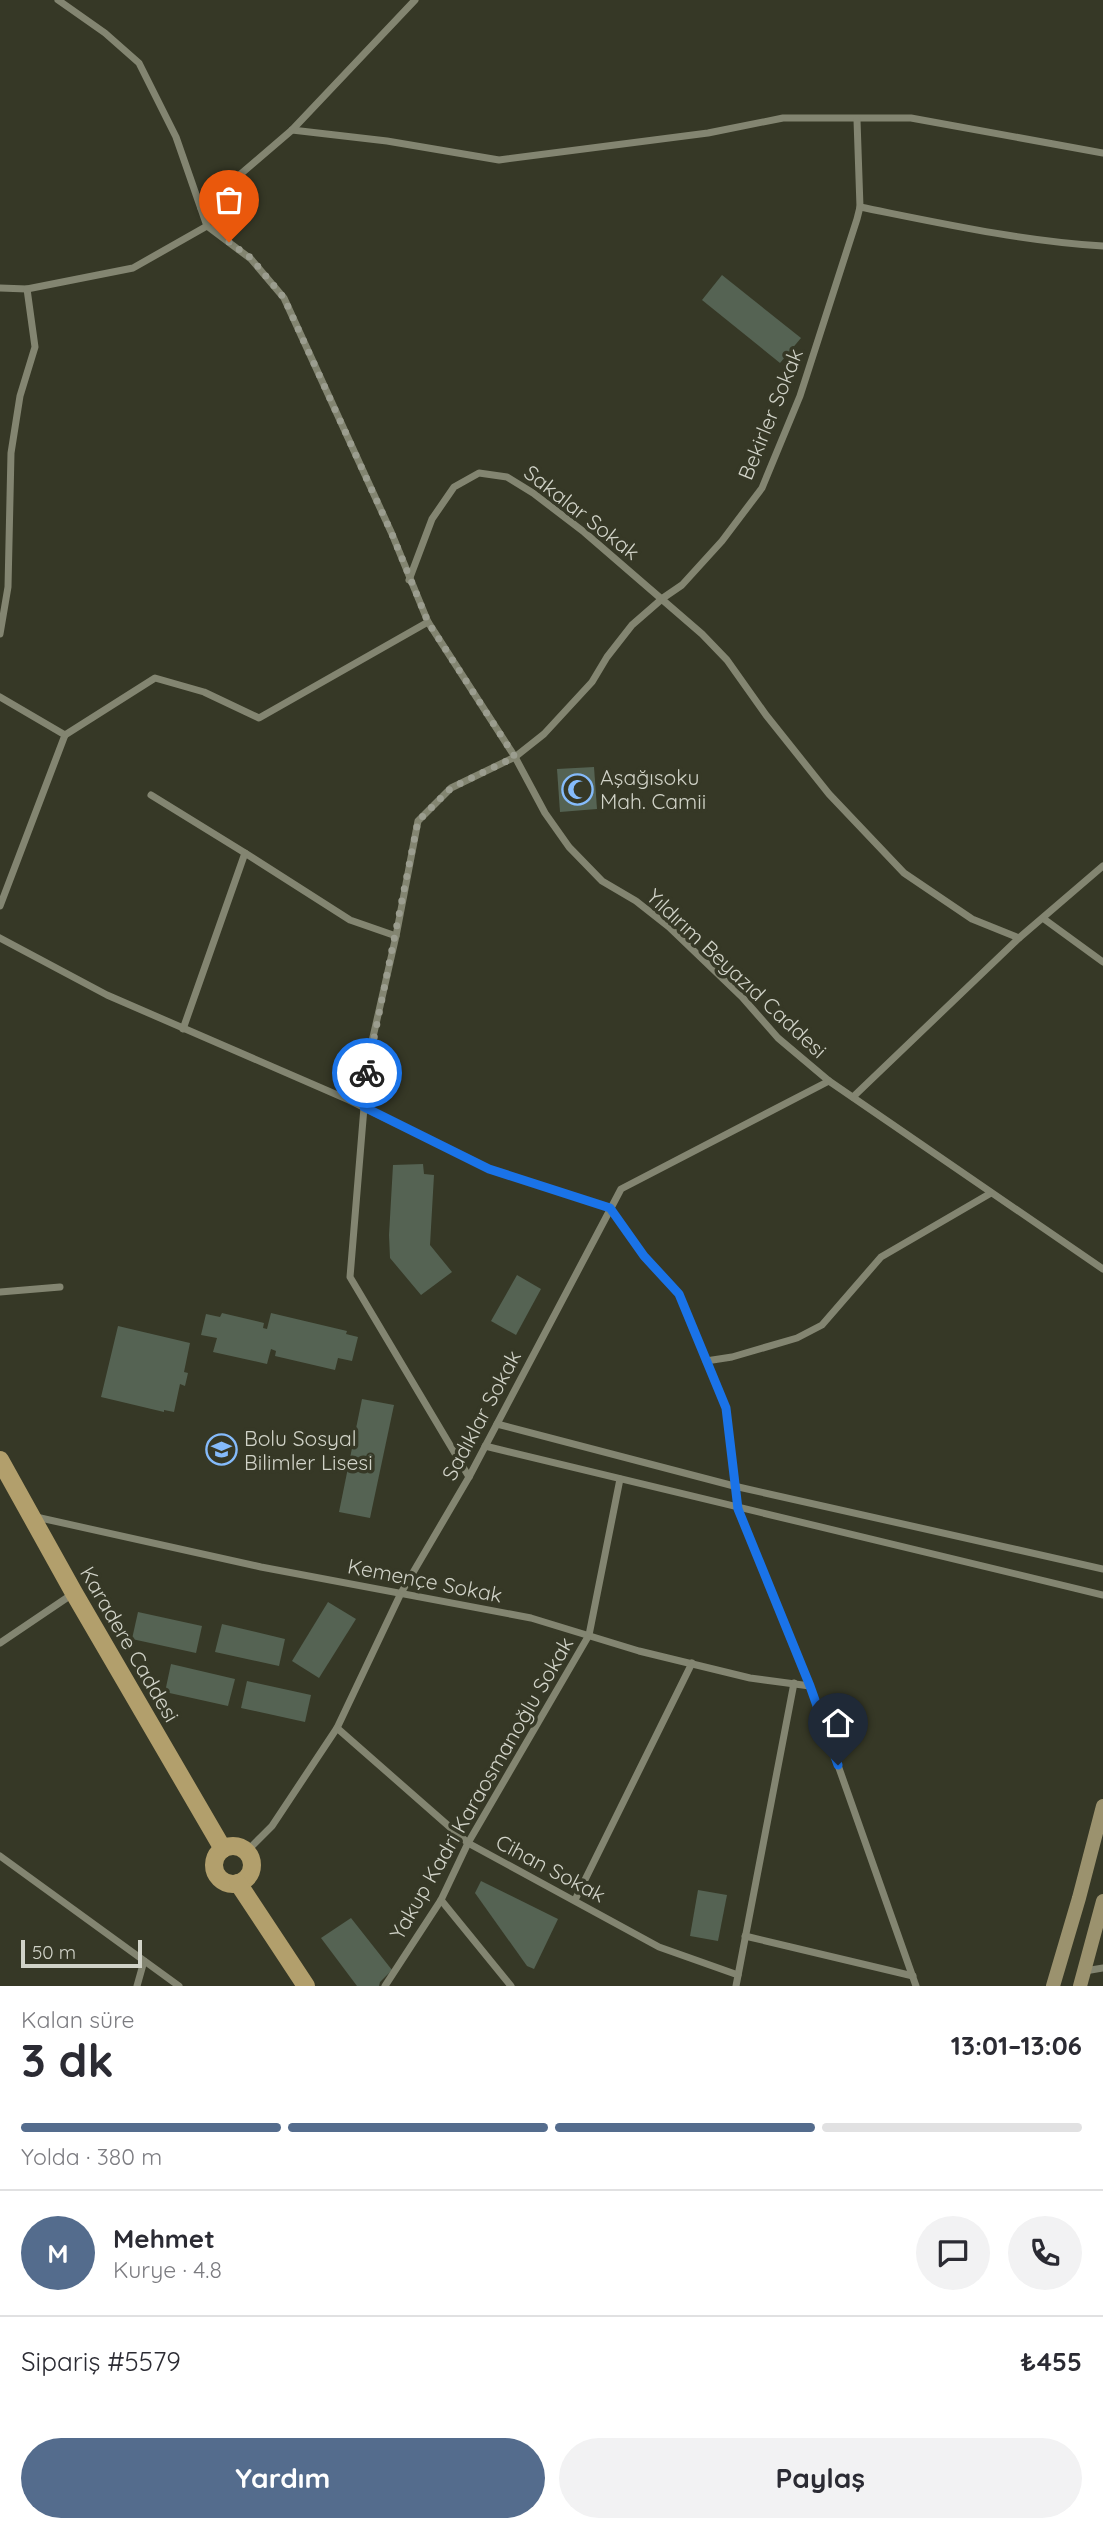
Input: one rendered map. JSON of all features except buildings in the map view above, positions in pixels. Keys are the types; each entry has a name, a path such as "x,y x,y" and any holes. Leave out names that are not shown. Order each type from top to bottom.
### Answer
{"main road":[{"name":"Karadere Caddesi","path":"0,1460 223,1849"},
{"path":"1053,1986 1103,1806"},
{"path":"235,1846 246,1852 251,1870 244,1880 238,1883 225,1882 216,1873 215,1860 223,1849 235,1846"},
{"path":"238,1883 306,1986"},
{"path":"1080,1986 1103,1901"}],"street":[{"path":"0,288 27,289 133,268 207,226 176,137 139,63 105,33 58,0"},
{"path":"201,208 292,130 415,0"},
{"path":"292,130 320,131 499,159 708,133 783,118 911,118 1103,153"},
{"name":"Bekirler Sokak","path":"469,1477 350,1277 368,1059 396,936 418,821 451,788 515,757 544,734 592,682 632,625 682,585 722,541 762,488 800,396 860,207 857,120"},
{"path":"860,207 1031,239 1103,246"},
{"name":"Yıldırım Beyazıd Caddesi","path":"207,226 251,258 284,298 392,534 428,622 515,757 545,813 569,847 602,881 636,901 668,927 742,997 778,1038 829,1081 1103,1269"},
{"path":"0,634 8,587 10,453 20,397 35,347 27,289"},
{"name":"Sakalar Sokak","path":"409,580 432,519 454,487 479,473 507,477 533,493 663,598 727,660 766,715 829,794 904,873 972,919 1019,938"},
{"path":"0,906 65,735 155,678 204,692 260,718 428,622"},
{"path":"0,697 65,735"},
{"path":"151,795 350,920 396,936"},
{"path":"183,1028 245,853"},
{"path":"853,1097 1019,938 1103,866"},
{"path":"1044,919 1103,962"},
{"path":"0,938 107,995 364,1107 489,1169 610,1208 644,1256 679,1294 726,1408 738,1509 810,1686 916,1986"},
{"name":"Sadıklar Sokak","path":"246,1852 272,1826 337,1728 401,1593 469,1477 621,1189 829,1081"},
{"path":"706,1361 779,1344 822,1325 881,1257 992,1193"},
{"path":"0,1292 60,1287"},
{"path":"497,1424 734,1486 1103,1569"},
{"path":"485,1446 1103,1595"},
{"name":"Yakup Kadri Karaosmanoğlu Sokak","path":"385,1986 441,1900 468,1843 589,1636 620,1479"},
{"name":"Kemençe Sokak","path":"32,1516 261,1567 531,1618 750,1678 810,1686"},
{"path":"0,1643 74,1593"},
{"path":"575,1900 692,1663"},
{"path":"736,1986 794,1683"},
{"name":"Cihan Sokak","path":"337,1728 468,1843 659,1947 738,1975"},
{"path":"0,1856 179,1986"},
{"path":"441,1900 511,1986"},
{"path":"745,1936 913,1976"},
{"path":"137,1986 144,1961"},
{"path":"1084,1971 1103,1968"}],"way so far":[{"path":"229,242 251,258 284,298 392,534 428,622 515,757 451,788 418,821 367,1073"}],"place":[{"name":"Aşağısoku Mah. Camii","path":"577,789"},
{"name":"Bolu Sosyal Bilimler Lisesi","path":"221,1450"}],"route":[{"path":"367,1073 364,1107 489,1169 610,1208 644,1256 679,1294 726,1408 738,1509 810,1686 838,1765"}]}
